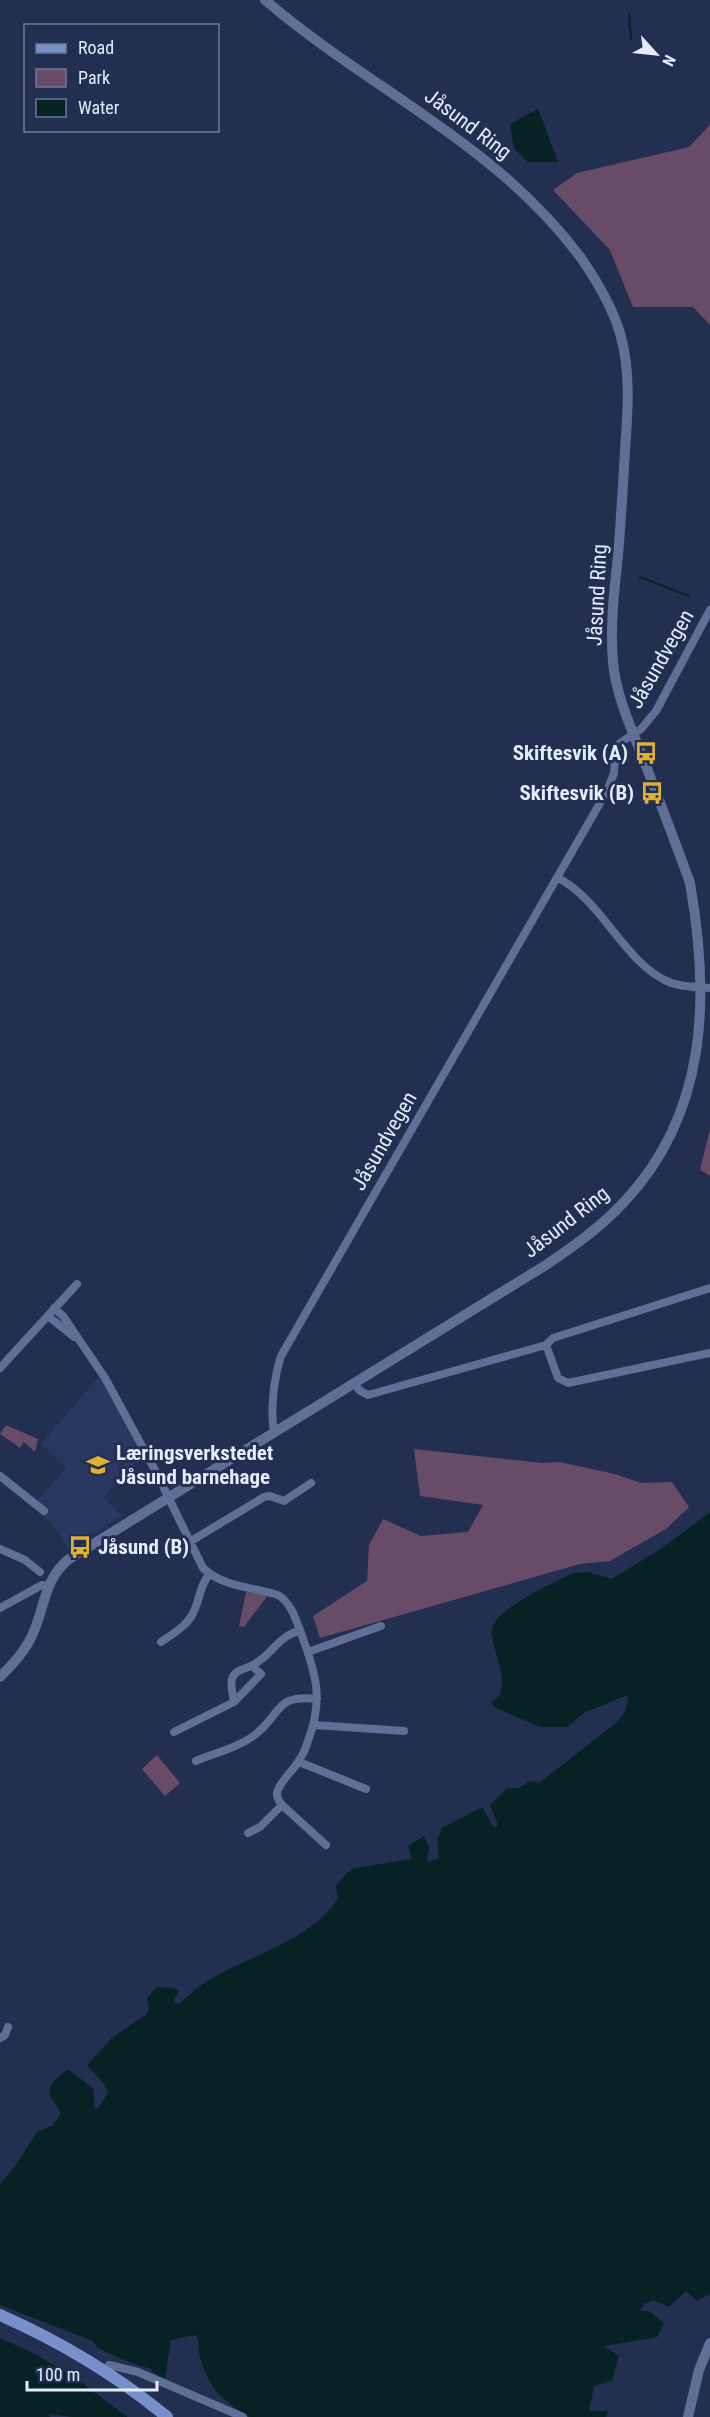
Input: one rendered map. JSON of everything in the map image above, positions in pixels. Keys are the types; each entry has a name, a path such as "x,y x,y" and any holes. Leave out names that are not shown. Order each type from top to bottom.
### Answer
{"main road":[{"name":"Jåsund Ring","path":"0,1677 15,1662 33,1635 48,1586 55,1574 69,1559 560,1255 600,1225 629,1197 660,1157 690,1095 703,1046 709,988 704,938 696,902 621,699 614,665 611,625 628,400 624,353 609,306 594,278 565,239 514,186 480,155 449,131 298,29 265,0"},
{"path":"0,2315 50,2338 90,2361 167,2417"},
{"path":"688,2417 699,2370 710,2343"}],"street":[{"name":"Jåsundvegen","path":"274,1432 272,1422 281,1356 607,791 614,773 615,756 620,743 634,734 656,711 710,610"},
{"path":"558,878 573,885 656,976 671,984 709,988"},
{"path":"0,1368 77,1284"},
{"path":"354,1383 359,1390 368,1395 546,1345 553,1338 710,1288"},
{"path":"54,1308 105,1378 169,1497 200,1564 209,1574 244,1588 278,1594 293,1611 315,1670 317,1699 314,1725 299,1762 278,1791 278,1797 282,1805 327,1845"},
{"path":"48,1316 80,1342"},
{"path":"546,1345 558,1378 568,1383 710,1353"},
{"path":"0,1476 44,1511"},
{"path":"191,1541 264,1497 270,1496 284,1501 310,1483"},
{"path":"0,1549 25,1560 40,1572"},
{"path":"160,1642 178,1631 190,1619 195,1610 201,1587 209,1574"},
{"path":"0,1608 42,1585 48,1586"},
{"path":"308,1652 381,1626"},
{"path":"234,1702 232,1677 238,1671 261,1660 285,1635 300,1630"},
{"path":"174,1732 234,1702 261,1674 252,1666"},
{"path":"196,1761 256,1733 287,1701 301,1697 317,1699"},
{"path":"314,1725 404,1731"},
{"path":"299,1762 366,1789"},
{"path":"248,1833 273,1816 282,1805"},
{"path":"0,2038 5,2035 8,2027"},
{"path":"109,2365 138,2372 243,2417"}],"shaded area":[{"name":"Læringsverkstedet Jåsund barnehage","path":"99,1377 143,1455 104,1497 122,1516 80,1542 78,1539 68,1550 61,1535 43,1515 48,1509 37,1501 66,1468 41,1444"}],"green space":[{"path":"710,125 710,325 693,307 633,307 610,250 553,190 577,173 689,147"},
{"path":"710,1129 710,1176 700,1170"},
{"path":"6,1425 38,1439 35,1452 24,1442 20,1448 0,1434"},
{"path":"414,1449 542,1463 559,1462 615,1474 641,1483 672,1482 689,1507 666,1529 610,1561 580,1564 320,1638 313,1616 367,1581 369,1545 383,1519 421,1536 468,1532 483,1505 420,1496"},
{"path":"246,1592 268,1595 244,1627 239,1626"},
{"path":"157,1755 180,1783 165,1796 142,1769"}],"water":[{"path":"538,109 558,162 528,162 514,148 510,124"},
{"path":"710,1512 710,2294 697,2301 686,2291 669,2307 653,2300 644,2304 640,2311 649,2311 664,2323 657,2337 604,2346 619,2356 612,2381 594,2386 589,2411 608,2411 606,2417 249,2417 231,2405 212,2386 200,2357 196,2335 171,2340 165,2378 0,2305 0,2184 37,2132 53,2125 61,2113 50,2096 50,2088 57,2078 69,2070 94,2089 94,2108 98,2108 108,2093 104,2084 87,2065 113,2037 147,2014 149,2008 147,1998 157,1987 173,1988 179,1991 174,2000 179,2004 200,1986 218,1975 292,1939 309,1928 325,1915 338,1899 336,1886 347,1873 355,1868 412,1859 408,1846 424,1836 429,1847 427,1862 439,1858 437,1840 442,1828 482,1807 494,1828 498,1825 490,1805 507,1788 518,1788 530,1781 539,1783 616,1723 627,1706 627,1695 584,1713 567,1727 540,1727 494,1707 491,1702 502,1688 502,1679 492,1629 496,1621 515,1604 574,1573 588,1572 612,1579 662,1548"},
{"path":"0,2330 41,2350 128,2417 72,2417 49,2414 50,2417 0,2417"}],"pier":[{"path":"0,2305 93,2341 97,2347 116,2358 151,2369 154,2376 0,2308"},
{"path":"0,2327 43,2347 69,2363 131,2417 122,2413 74,2377 33,2353 0,2338"}],"waterway":[{"path":"629,14 631,39"},
{"path":"640,577 689,596"}],"place":[{"name":"Skiftesvik (A)","path":"646,753"},
{"name":"Skiftesvik (B)","path":"652,793"},
{"name":"Læringsverkstedet Jåsund barnehage","path":"98,1465"},
{"name":"Jåsund (B)","path":"80,1547"}]}
